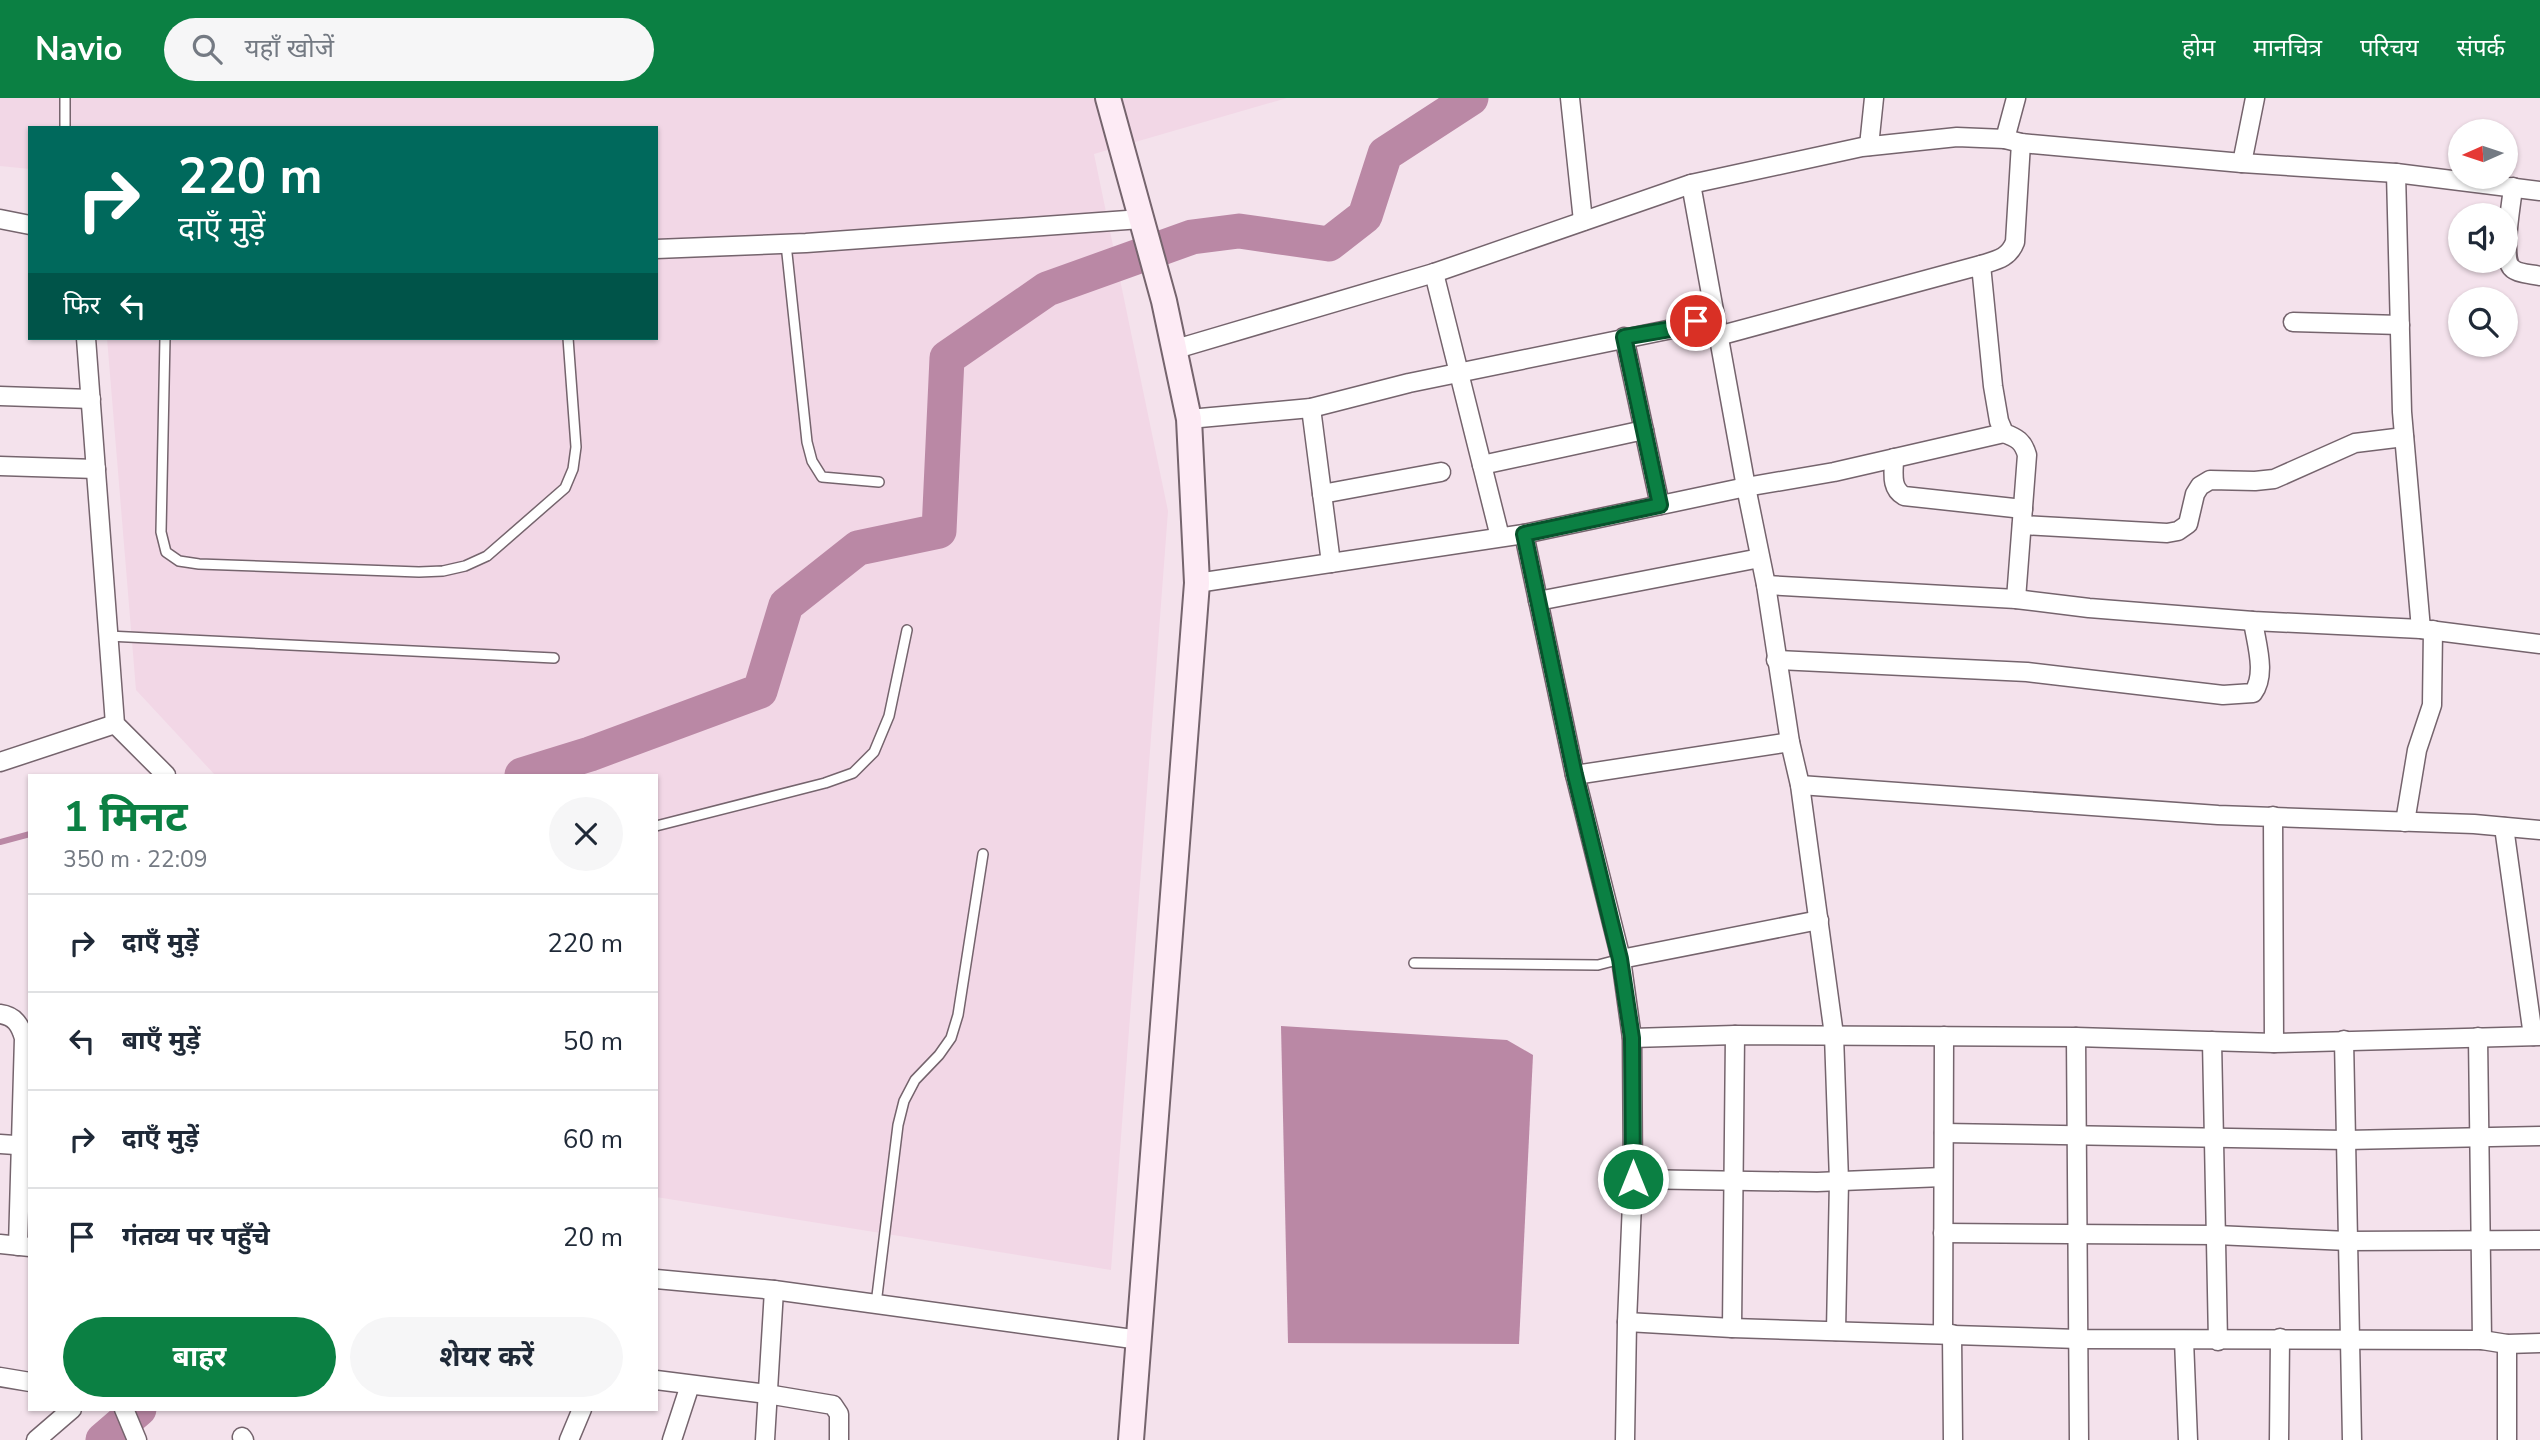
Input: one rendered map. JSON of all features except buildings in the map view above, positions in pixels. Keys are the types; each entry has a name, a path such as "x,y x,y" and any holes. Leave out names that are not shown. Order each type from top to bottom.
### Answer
{"main road":[{"path":"1108,98 1164,301 1189,419 1197,583 1131,1440"}],"street":[{"path":"1570,98 1583,221"},
{"path":"1869,146 1874,98"},
{"path":"1718,337 1981,265 2003,258 2011,252 2015,242 2013,141 2016,98"},
{"path":"2242,163 2255,98"},
{"path":"1176,349 1434,273 1691,184 1869,146 1957,137 2448,179"},
{"path":"2396,173 2404,438 2427,629 2432,705 2417,750 2405,822"},
{"path":"1691,184 1745,486 1766,585 1776,660 1800,785 1835,1035 1839,1181 1836,1331"},
{"path":"2518,188 2540,191"},
{"path":"2513,189 2506,252 2508,264 2513,270 2540,276"},
{"path":"0,219 28,225"},
{"path":"658,249 1144,229"},
{"path":"1981,265 1993,386 1999,421 2004,433"},
{"path":"1434,273 1500,537"},
{"path":"1189,419 1311,408 1460,372 1677,328 1714,315"},
{"path":"2293,322 2400,325"},
{"path":"1624,337 1660,505"},
{"path":"86,340 115,724 165,774"},
{"path":"0,396 91,399"},
{"path":"1311,408 1331,563"},
{"path":"1482,464 1644,429"},
{"path":"1197,583 1524,534 1745,486 1834,472 2004,433 2019,439 2027,454 2016,599"},
{"path":"1894,458 1894,484 1904,496 2022,517 2167,533 2178,531 2188,524 2195,494 2200,486 2210,480 2274,479 2355,443 2404,438"},
{"path":"0,466 96,469"},
{"path":"1322,494 1441,472"},
{"path":"1524,534 1575,775 1620,959 1632,1038 1633,1179 1625,1440"},
{"path":"1538,601 1760,558"},
{"path":"1766,585 2016,599 2088,608 2253,621 2427,629 2540,644"},
{"path":"1776,660 2027,672 2223,695 2243,695 2253,693 2259,684 2260,669 2253,621"},
{"path":"0,762 115,724"},
{"path":"1575,775 1790,742"},
{"path":"1800,785 2218,815 2540,830"},
{"path":"2273,817 2274,1043"},
{"path":"1632,1038 1835,1035 2076,1037 2274,1043 2537,1036 2504,827"},
{"path":"1620,959 1819,920"},
{"path":"0,1014 15,1019 24,1038 25,1146 16,1246"},
{"path":"1732,1328 1735,1035"},
{"path":"1944,1037 1943,1233 1953,1440"},
{"path":"2076,1037 2079,1440"},
{"path":"2478,1037 2482,1340"},
{"path":"2344,1040 2352,1440"},
{"path":"2212,1041 2218,1341"},
{"path":"1944,1133 2346,1140 2540,1136"},
{"path":"0,1144 25,1146"},
{"path":"1633,1179 1839,1181 1943,1178"},
{"path":"1943,1233 2216,1235 2348,1241 2540,1240"},
{"path":"658,1279 774,1290 1140,1340"},
{"path":"765,1440 774,1290"},
{"path":"1627,1322 2078,1339 2218,1341 2280,1338 2540,1343"},
{"path":"2279,1440 2280,1338"},
{"path":"2185,1340 2188,1440"},
{"path":"2507,1344 2507,1440"},
{"path":"0,1377 28,1382"},
{"path":"658,1380 833,1405 839,1414 839,1440"},
{"path":"672,1440 690,1384"},
{"path":"36,1440 70,1411"},
{"path":"125,1411 137,1440"},
{"path":"569,1440 581,1411"}],"lane":[{"path":"65,98 65,126"},
{"path":"786,244 807,442 812,461 822,477 880,482"},
{"path":"165,340 162,532 166,552 179,561 199,564 419,572 443,571 465,566 487,556 565,488 573,469 576,447 568,340"},
{"path":"658,825 825,783 853,773 874,752 890,716 907,630"},
{"path":"108,636 554,658"},
{"path":"876,1304 898,1125 904,1101 915,1080 951,1038 958,1015 983,854"},
{"path":"1414,963 1598,965 1620,959"}],"shaded area":[{"path":"0,98 1287,98 1094,154 1168,511 1111,1270 658,1197 658,774 214,774 136,690 107,340 658,340 658,126 28,126 28,169 0,166"},
{"path":"1281,1026 1507,1040 1533,1055 1519,1344 1288,1343"}],"waterway":[{"path":"525,774 590,754 760,691 786,605 858,548 939,531 947,358 1047,289 1192,237 1239,231 1329,244 1365,216 1385,154 1471,98"},
{"path":"0,842 28,835"},
{"path":"103,1440 137,1411"}],"route":[{"path":"1633,1179 1632,1038 1620,959 1575,775 1524,534 1660,505 1624,337 1677,328 1696,321"}]}
